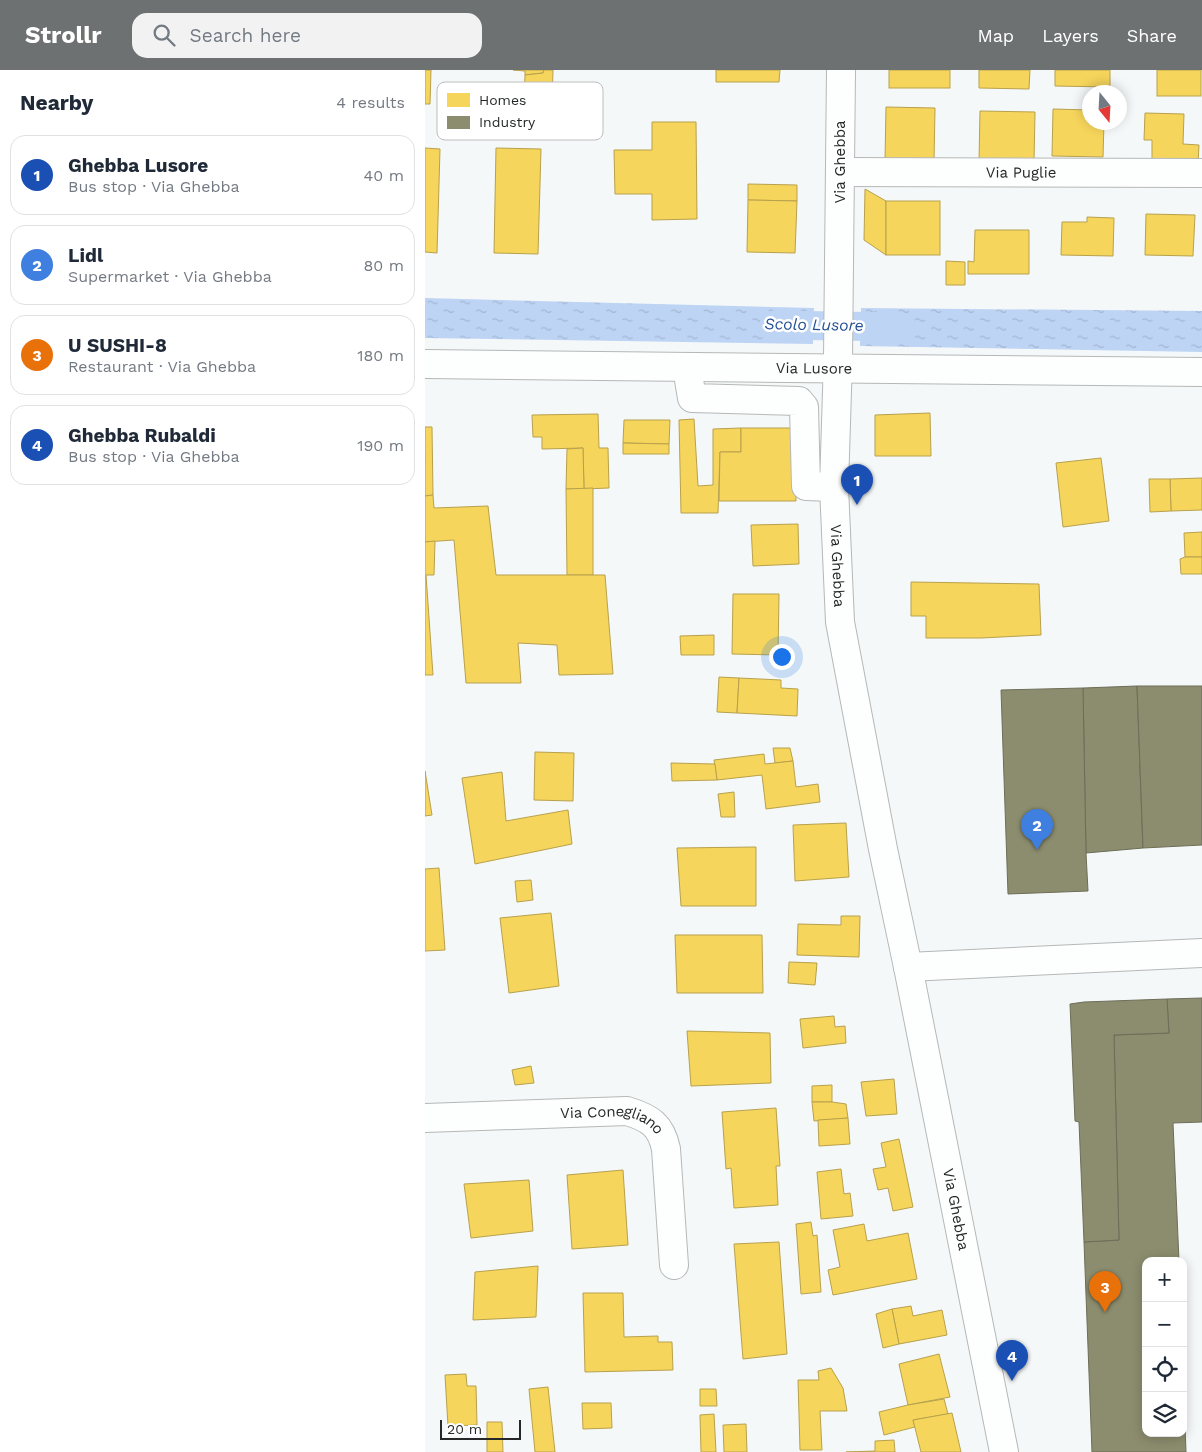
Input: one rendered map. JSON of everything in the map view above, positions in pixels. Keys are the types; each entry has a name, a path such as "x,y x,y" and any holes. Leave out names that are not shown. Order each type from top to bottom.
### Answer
{"street":[{"name":"Via Ghebba","path":"841,70 838,364 834,487 841,622 883,849 1004,1452"},
{"name":"Via Puglie","path":"840,172 1202,173"},
{"name":"Via Lusore","path":"425,364 687,368 838,364 1202,372"},
{"path":"687,368 693,398 799,400 804,407 806,486 834,487"},
{"path":"908,967 1202,952"},
{"name":"Via Conegliano","path":"425,1118 627,1111 644,1116 657,1126 666,1149 674,1265"}],"water":[{"path":"425,298 814,308 813,344 425,338"},
{"path":"861,308 1202,311 1202,352 860,346"}],"building: Homes":[{"path":"425,70 431,70 430,104 425,104"},
{"path":"513,70 544,70 543,73 525,75 525,71"},
{"path":"544,70 553,70 553,82 525,82 525,75 543,73"},
{"path":"716,70 780,70 779,82 716,82"},
{"path":"889,70 950,70 950,88 889,88"},
{"path":"979,70 1030,70 1029,89 979,88"},
{"path":"1055,70 1110,70 1110,85 1055,86"},
{"path":"1157,70 1201,70 1201,96 1157,96"},
{"path":"886,107 935,108 934,162 885,161"},
{"path":"1053,109 1082,110 1082,130 1104,130 1103,157 1052,156"},
{"path":"980,111 1035,112 1034,161 979,161"},
{"path":"1145,113 1184,114 1183,144 1199,145 1198,164 1152,163 1152,140 1144,140"},
{"path":"652,122 696,122 697,219 652,220 652,194 615,194 614,150 652,150"},
{"path":"425,148 440,149 437,253 425,252"},
{"path":"496,148 541,149 538,254 494,253"},
{"path":"748,184 797,185 797,201 748,200"},
{"path":"865,189 886,201 886,255 864,240"},
{"path":"748,200 797,201 795,253 747,252"},
{"path":"886,201 940,201 940,255 886,255"},
{"path":"1146,214 1195,215 1193,256 1145,255"},
{"path":"1087,217 1114,218 1113,256 1061,255 1062,222 1087,222"},
{"path":"975,230 1029,230 1029,274 968,274 968,261 974,262"},
{"path":"946,261 965,262 965,285 946,285"},
{"path":"930,413 931,456 875,456 875,415"},
{"path":"598,414 599,448 608,448 609,488 584,489 583,448 542,449 542,437 533,437 532,415"},
{"path":"694,419 698,486 713,485 713,429 741,428 741,452 720,452 718,513 681,513 679,420"},
{"path":"624,420 670,420 669,444 623,443"},
{"path":"425,427 432,427 433,495 425,496"},
{"path":"741,428 794,428 796,501 719,501 720,452 741,452"},
{"path":"623,443 669,444 669,454 623,454"},
{"path":"583,448 584,489 566,489 567,449"},
{"path":"1101,458 1109,521 1063,527 1056,463"},
{"path":"1202,478 1202,510 1171,511 1170,479"},
{"path":"1149,479 1170,479 1171,511 1150,512"},
{"path":"593,488 593,575 567,575 566,489"},
{"path":"433,495 434,508 488,506 496,575 605,575 613,674 559,675 557,645 518,643 521,683 466,683 454,540 425,542 425,496"},
{"path":"798,524 799,564 753,566 751,525"},
{"path":"1202,532 1202,557 1185,557 1184,533"},
{"path":"435,541 434,575 426,575 433,675 425,675 425,542"},
{"path":"1185,557 1202,557 1202,574 1181,574 1180,559"},
{"path":"911,582 1039,584 1041,635 926,638 926,616 911,616"},
{"path":"733,594 779,594 778,655 732,654"},
{"path":"714,635 714,655 681,655 680,636"},
{"path":"719,677 739,678 737,713 717,712"},
{"path":"739,678 781,680 781,688 798,689 797,716 737,713"},
{"path":"773,748 790,748 793,761 775,763"},
{"path":"535,752 574,753 573,801 534,800"},
{"path":"764,754 765,764 793,761 796,787 818,784 820,802 766,809 762,775 717,780 714,760"},
{"path":"671,763 715,764 717,780 672,781"},
{"path":"425,771 432,815 425,816"},
{"path":"502,772 506,821 568,810 572,844 475,864 462,778"},
{"path":"734,792 735,817 721,817 718,794"},
{"path":"846,823 849,877 795,881 793,825"},
{"path":"756,847 756,906 681,906 677,848"},
{"path":"439,868 445,950 425,951 425,869"},
{"path":"531,880 533,900 517,902 515,881"},
{"path":"551,913 559,986 509,993 500,918"},
{"path":"841,916 860,916 859,957 797,955 798,924 841,925"},
{"path":"675,935 762,935 763,993 677,993"},
{"path":"789,962 817,963 815,985 788,983"},
{"path":"834,1016 835,1027 845,1026 846,1043 803,1048 800,1019"},
{"path":"687,1031 770,1033 771,1083 691,1086"},
{"path":"531,1066 534,1083 515,1085 512,1070"},
{"path":"894,1079 897,1114 866,1116 861,1082"},
{"path":"832,1085 832,1102 812,1102 812,1086"},
{"path":"812,1102 846,1104 848,1118 814,1121"},
{"path":"776,1108 780,1166 776,1166 778,1205 734,1208 731,1168 726,1169 722,1112"},
{"path":"848,1118 850,1144 819,1146 818,1120"},
{"path":"899,1139 913,1207 893,1211 888,1188 878,1190 873,1169 886,1167 881,1143"},
{"path":"841,1169 844,1194 850,1193 853,1216 821,1219 817,1172"},
{"path":"623,1170 628,1245 572,1249 567,1175"},
{"path":"529,1180 533,1231 471,1238 464,1184"},
{"path":"811,1222 813,1236 817,1235 821,1292 801,1294 796,1224"},
{"path":"864,1224 867,1241 908,1233 917,1279 833,1295 828,1270 840,1267 833,1230"},
{"path":"779,1242 787,1354 743,1359 734,1244"},
{"path":"538,1266 536,1317 473,1320 475,1272"},
{"path":"583,1293 623,1293 624,1337 658,1336 658,1342 672,1342 673,1370 585,1372"},
{"path":"911,1306 913,1316 942,1310 947,1335 899,1344 892,1309"},
{"path":"892,1309 899,1344 883,1348 876,1314"},
{"path":"939,1354 950,1397 908,1405 899,1364"},
{"path":"831,1368 843,1388 847,1411 820,1411 822,1450 800,1450 798,1380 819,1380 818,1371"},
{"path":"466,1374 467,1386 476,1386 477,1425 448,1426 445,1375"},
{"path":"548,1387 555,1452 535,1452 529,1389"},
{"path":"700,1389 716,1389 717,1406 700,1406"},
{"path":"944,1399 948,1414 913,1420 915,1427 884,1435 879,1412"},
{"path":"582,1403 611,1403 612,1428 583,1429"},
{"path":"952,1413 961,1452 921,1452 913,1420"},
{"path":"714,1414 716,1452 701,1452 700,1415"},
{"path":"487,1422 502,1422 503,1452 487,1452"},
{"path":"746,1424 747,1452 724,1452 723,1425"},
{"path":"894,1440 895,1452 846,1452 875,1451 875,1441"}],"building: Industry":[{"path":"1137,686 1143,848 1086,853 1083,688"},
{"path":"1137,686 1202,686 1202,845 1143,848"},
{"path":"1083,688 1088,891 1008,894 1001,690"},
{"path":"1202,998 1202,1122 1173,1123 1179,1257 1142,1257 1142,1437 1185,1437 1186,1452 1092,1452 1084,1242 1119,1240 1114,1035 1169,1033 1167,999"},
{"path":"1167,999 1169,1033 1114,1035 1119,1240 1084,1242 1079,1122 1075,1121 1070,1004"}],"waterway":[{"name":"Scolo Lusore","path":"774,325 900,327"}],"place":[{"name":"Ghebba Lusore","path":"857,505"},
{"name":"Lidl","path":"1037,850"},
{"name":"U SUSHI-8","path":"1105,1312"},
{"name":"Ghebba Rubaldi","path":"1012,1381"}]}
